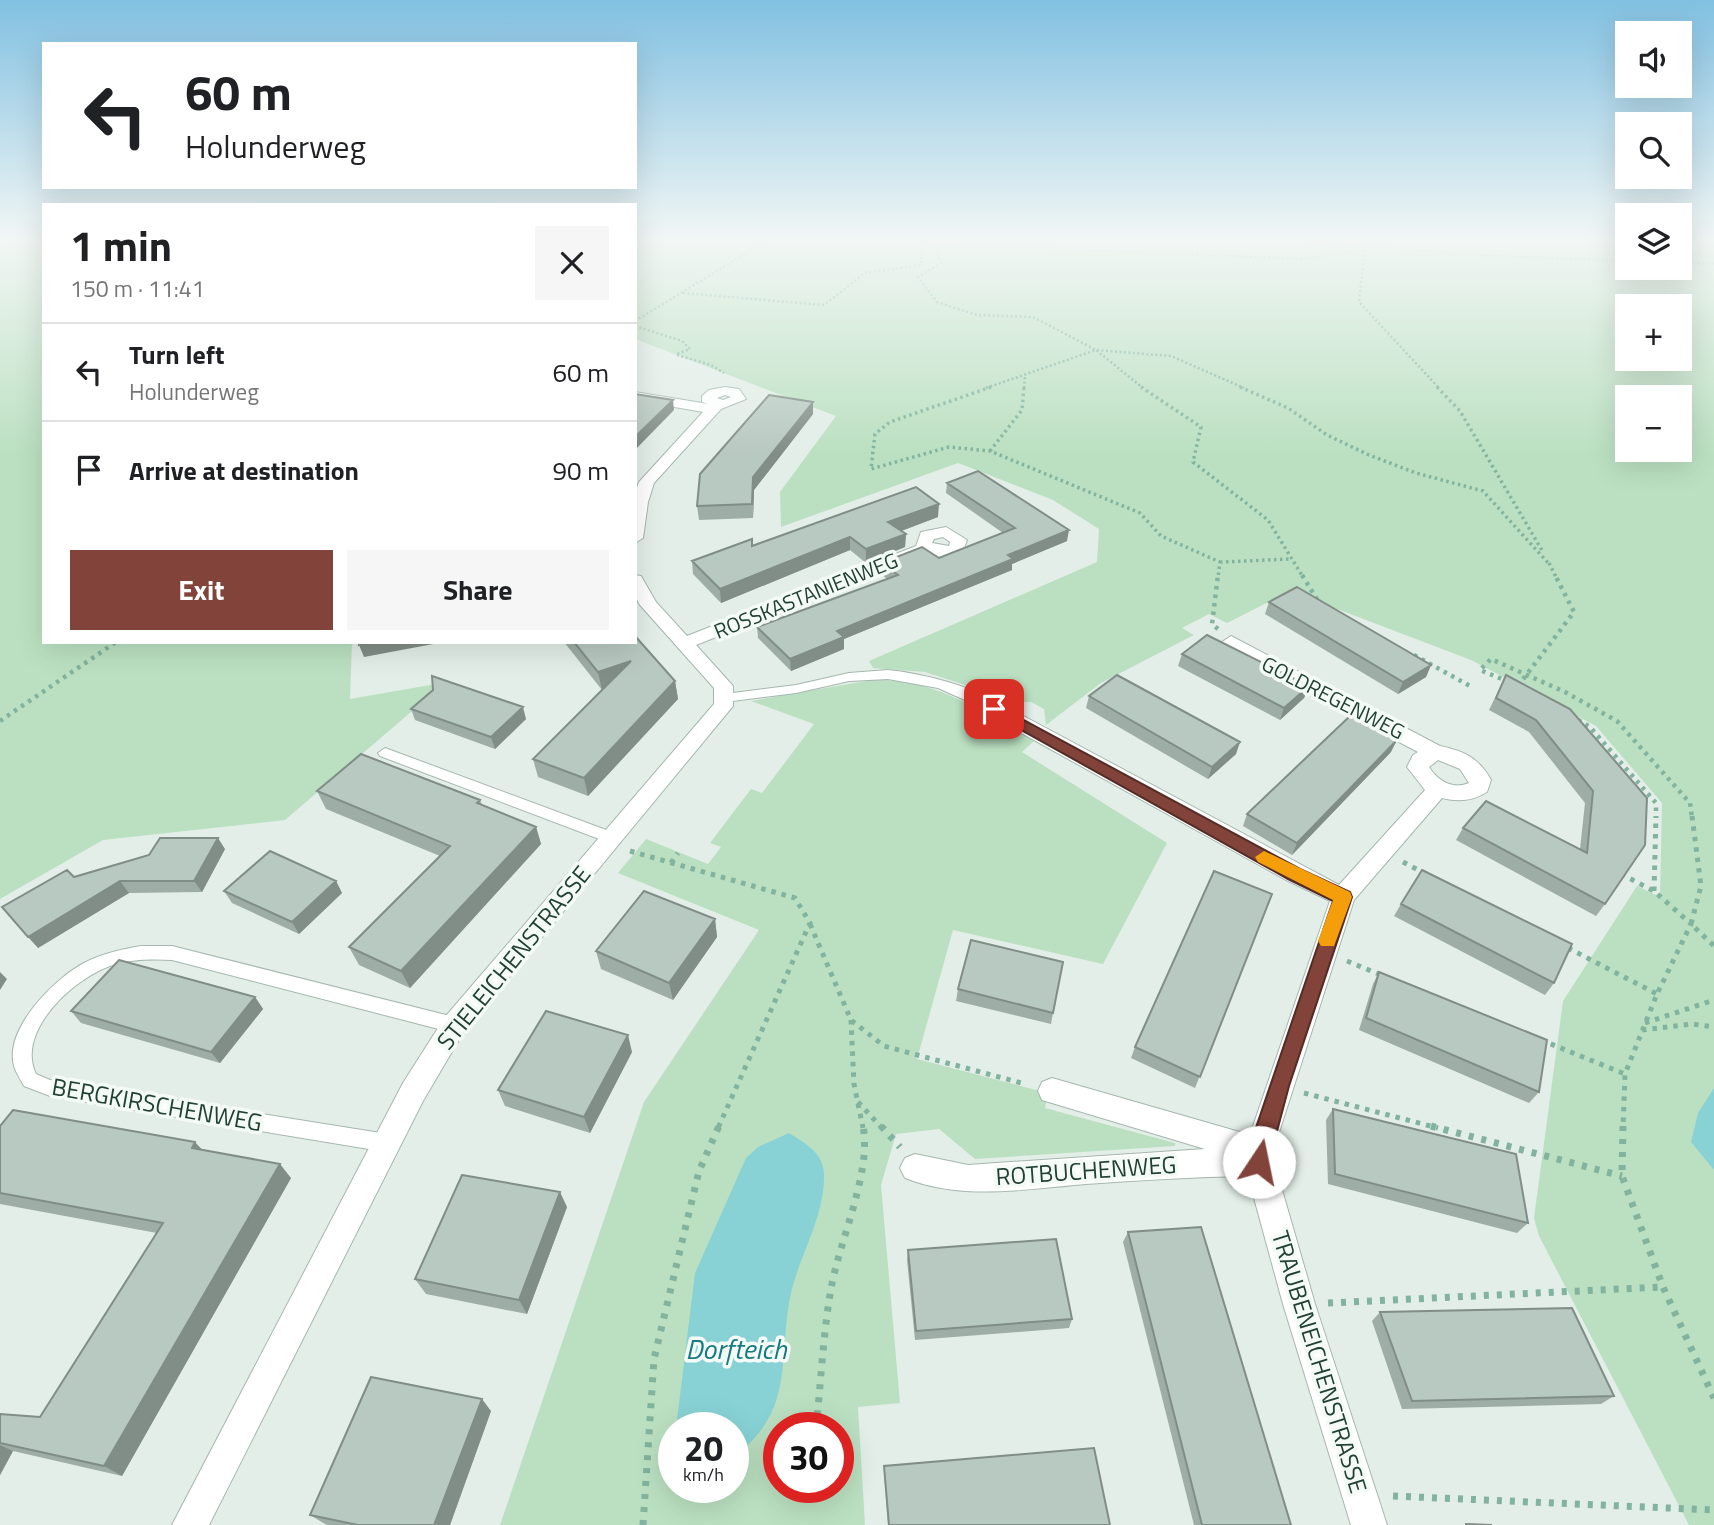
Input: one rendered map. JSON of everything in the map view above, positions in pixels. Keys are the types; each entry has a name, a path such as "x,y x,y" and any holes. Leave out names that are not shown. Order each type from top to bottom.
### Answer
{"street":[{"path":"637,396 718,401"},
{"path":"637,524 641,482 718,401"},
{"name":"ROSSKASTANIENWEG","path":"685,643 926,548"},
{"path":"637,585 649,604 715,674 723,686 725,698"},
{"name":"GOLDREGENWEG","path":"1231,642 1252,657 1436,753"},
{"name":"STIELEICHENSTRASSE","path":"190,1525 387,1143 454,1025 717,713 725,698"},
{"path":"994,709 1294,874 1343,897"},
{"path":"1436,753 1459,758 1469,764 1480,780 1479,787 1462,794 1438,789 1428,782 1418,766 1426,755 1436,753"},
{"path":"1259,1156 1278,1086 1343,897 1357,877 1438,789"},
{"name":"ROTBUCHENWEG","path":"1052,1091 1259,1156"},
{"name":"ROTBUCHENWEG","path":"915,1168 968,1179 1259,1156"},
{"name":"TRAUBENEICHENSTRASSE","path":"1259,1156 1299,1304 1369,1525"}],"lane":[{"path":"725,698 796,689 851,677 892,673 925,678 960,690 994,709"},
{"path":"385,753 609,841"},
{"name":"BERGKIRSCHENWEG","path":"387,1143 50,1088 30,1080 18,1059 18,1043 37,1009 59,988 90,967 121,955 147,951 172,953 454,1025"}],"path":[{"path":"637,322 652,312"},
{"path":"969,312 978,315 1033,317 1096,350 1149,393 1201,427 1193,462 1268,520 1319,604"},
{"path":"1368,312 1460,411 1550,565 1574,612 1518,686"},
{"path":"637,324 682,341 690,349 677,354 711,365 727,374 718,401"},
{"path":"1292,559 1220,562 1161,536 1140,513 990,451 949,447 872,469 870,461 875,434 890,422 1096,350 1171,356 1288,408 1327,435 1368,455 1416,473 1483,491 1550,565"},
{"path":"990,451 1022,410 1026,376"},
{"path":"1220,562 1212,624 1231,642"},
{"path":"0,721 113,644"},
{"path":"1412,654 1470,686"},
{"path":"1530,693 1480,670 1491,659 1528,674 1617,721 1690,803 1701,886 1691,924 1657,994 1625,1074 1622,1176 1663,1287 1714,1398"},
{"path":"1566,714 1590,727 1656,803 1654,891"},
{"path":"609,841 671,863 795,898 810,923 851,1020 858,1101 866,1142 852,1211 831,1288 818,1412"},
{"path":"1382,852 1430,876"},
{"path":"671,863 678,853"},
{"path":"1618,872 1654,891 1714,946"},
{"path":"643,1525 653,1359 699,1171 810,923"},
{"path":"1561,944 1657,994"},
{"path":"1323,951 1386,977"},
{"path":"1643,1027 1714,1000"},
{"path":"851,1020 884,1046 1052,1091"},
{"path":"1643,1027 1692,1024 1714,1027"},
{"path":"1537,1038 1625,1074"},
{"path":"1278,1086 1622,1176"},
{"path":"858,1101 893,1137 915,1168"},
{"path":"1299,1304 1663,1287"},
{"path":"1359,1495 1714,1510"}],"green space":[{"path":"0,312 42,312 42,644 352,644 350,699 436,684 439,688 285,820 103,840 0,899"},
{"path":"637,312 1615,312 1615,371 1692,371 1692,312 1714,312 1714,1525 1689,1525 1539,1236 1534,1218 1563,1001 1637,886 1660,897 1662,803 1596,726 1471,660 1290,591 1227,623 1209,614 1182,628 1194,635 1101,683 1046,725 1044,709 1031,702 997,702 965,685 925,672 873,668 869,661 1097,562 1099,529 1053,500 958,463 781,527 780,492 836,416 637,340"},
{"path":"872,680 896,681 938,691 977,708 1034,741 1022,752 1167,843 1103,964 953,930 917,1059 1048,1093 1045,1108 1175,1143 1175,1146 975,1159 939,1129 896,1134 881,1185 900,1403 858,1407 865,1525 500,1525 644,1102 759,930 618,873 646,839 708,864 721,847 710,843 751,789 762,793 814,724 751,701"}],"water":[{"path":"1714,1088 1714,1170 1691,1142 1698,1113"},
{"name":"Dorfteich","path":"789,1133 817,1155 824,1175 821,1205 791,1293 781,1382 776,1402 771,1412 763,1412 763,1426 749,1443 749,1412 678,1412 695,1273 746,1158 758,1147"}],"building":[{"path":"637,394 673,400 637,435"},
{"path":"769,395 813,402 753,477 752,504 697,506 700,474"},
{"path":"978,471 1069,530 1008,555 1013,559 837,631 844,637 790,659 757,627 898,575 881,563 922,547 939,558 1015,528 947,483"},
{"path":"916,487 939,504 888,522 906,534 866,549 850,537 720,589 692,561 752,539 752,546"},
{"path":"1297,587 1431,665 1403,682 1269,602"},
{"path":"1207,635 1309,686 1284,708 1182,654"},
{"path":"637,638 675,681 584,778 533,759 631,661 598,672 576,644 637,644"},
{"path":"1117,675 1240,742 1212,767 1089,696"},
{"path":"1506,675 1570,709 1647,798 1645,845 1605,904 1463,828 1486,801 1587,853 1593,791 1536,720 1496,698"},
{"path":"432,676 523,707 491,737 411,709 433,690"},
{"path":"1350,716 1397,740 1297,843 1247,814"},
{"path":"361,754 480,800 477,803 536,827 401,971 349,947 450,846 317,791"},
{"path":"160,838 218,838 194,881 120,881 28,937 2,907 67,870 74,877 149,855"},
{"path":"270,851 336,881 292,922 224,891"},
{"path":"1422,870 1572,944 1554,983 1401,904"},
{"path":"1214,871 1272,894 1200,1077 1135,1047"},
{"path":"644,891 715,919 669,983 596,951"},
{"path":"971,940 1063,962 1053,1013 958,989"},
{"path":"119,960 255,997 211,1052 71,1011"},
{"path":"1379,972 1547,1040 1539,1092 1366,1018"},
{"path":"546,1011 628,1035 584,1117 498,1090"},
{"path":"1333,1109 1516,1154 1528,1223 1335,1174"},
{"path":"13,1110 195,1142 192,1148 280,1164 104,1466 0,1443 0,1414 40,1417 163,1223 0,1193 0,1126"},
{"path":"462,1175 560,1192 519,1300 415,1279"},
{"path":"1201,1227 1291,1525 1202,1525 1128,1232"},
{"path":"1056,1239 1072,1319 916,1331 908,1250"},
{"path":"1572,1308 1614,1396 1412,1401 1380,1312"},
{"path":"371,1377 482,1399 434,1525 358,1525 310,1515"},
{"path":"1094,1448 1110,1525 889,1525 884,1466"}],"slow traffic":[{"path":"1264,857 1343,897 1327,941"}],"route":[{"path":"994,709 1294,874 1343,897 1278,1086 1259,1151 1259,1162"}]}
